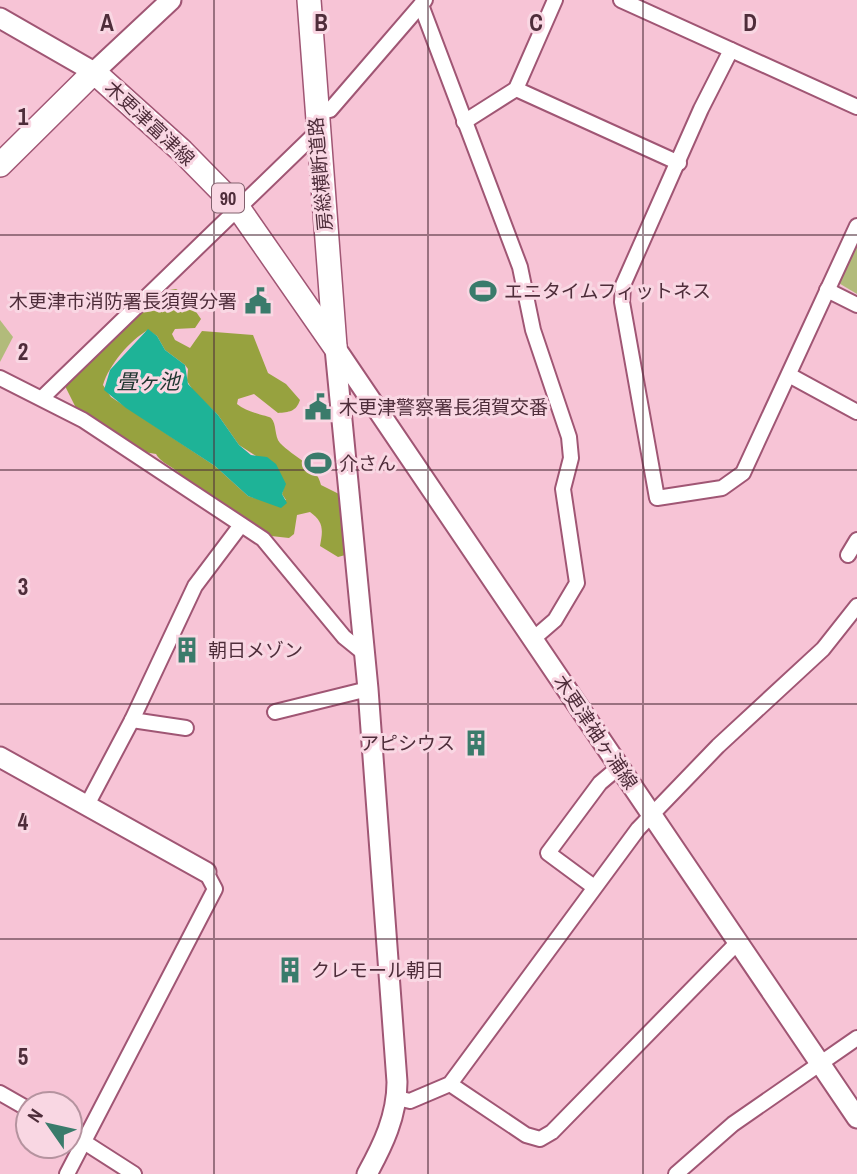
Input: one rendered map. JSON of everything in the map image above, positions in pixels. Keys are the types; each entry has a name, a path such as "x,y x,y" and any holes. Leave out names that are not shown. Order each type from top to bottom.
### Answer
{"main road":[{"name":"房総横断道路","path":"309,0 316,122 335,347"},
{"name":"木更津富津線","path":"0,165 94,72 162,132 239,209 335,347"}],"street":[{"path":"0,18 94,72 171,0"},
{"path":"464,122 516,89 555,0"},
{"path":"621,0 857,107"},
{"path":"42,398 239,209 316,122 330,110 423,2"},
{"path":"423,2 464,122 520,267 533,330 569,437 571,458 563,489 577,583 555,621 533,639"},
{"path":"731,50 701,109 623,285 622,302 657,498 722,488 743,473 857,226"},
{"path":"516,89 679,163"},
{"path":"827,290 857,305"},
{"path":"335,347 368,689 397,1098 388,1133 367,1174"},
{"name":"木更津袖ヶ浦線","path":"335,347 857,1118"},
{"path":"789,375 857,412"},
{"path":"0,378 83,419 263,539 344,637 365,654"},
{"path":"87,805 132,720 195,586 241,524"},
{"path":"848,555 857,540"},
{"path":"397,1098 410,1101 450,1084 594,887 652,813 718,746 852,622 857,606"},
{"path":"275,712 368,689"},
{"path":"132,720 186,728"},
{"path":"0,757 206,872 215,889 84,1141 134,1174"},
{"path":"594,887 548,853 600,783 619,767"},
{"path":"450,1084 526,1135 540,1139 552,1132 738,942"},
{"path":"676,1174 733,1124 857,1038"}],"shaded area":[{"path":"857,240 857,294 837,282"},
{"path":"176,289 183,293 201,319 195,328 175,329 172,334 175,340 190,348 202,331 253,335 268,373 286,384 300,400 289,412 278,413 254,394 238,399 237,404 271,418 280,443 315,472 321,485 343,496 349,554 338,557 320,546 321,527 318,519 310,512 297,515 294,534 289,538 262,535 183,479 156,454 144,452 76,408 66,388 66,378 74,356 157,292","holes":["148,330 157,336 165,350 188,369 187,381 194,392 218,415 239,445 256,456 284,487 282,494 286,500 268,502 248,496 215,466 111,397 103,385 115,361 134,340"]},
{"path":"0,320 13,337 0,362"}],"water":[{"name":"畳ヶ池","path":"148,329 157,336 165,350 185,365 188,384 218,415 239,445 251,455 267,457 276,464 286,484 282,494 287,503 281,508 248,496 215,466 126,408 104,390 110,370"}],"place":[{"name":"エニタイムフィットネス","path":"483,291"},
{"name":"木更津市消防署長須賀分署","path":"258,301"},
{"name":"木更津警察署長須賀交番","path":"318,407"},
{"name":"介さん","path":"318,463"},
{"name":"朝日メゾン","path":"187,650"},
{"name":"アピシウス","path":"476,743"},
{"name":"クレモール朝日","path":"290,970"}]}
